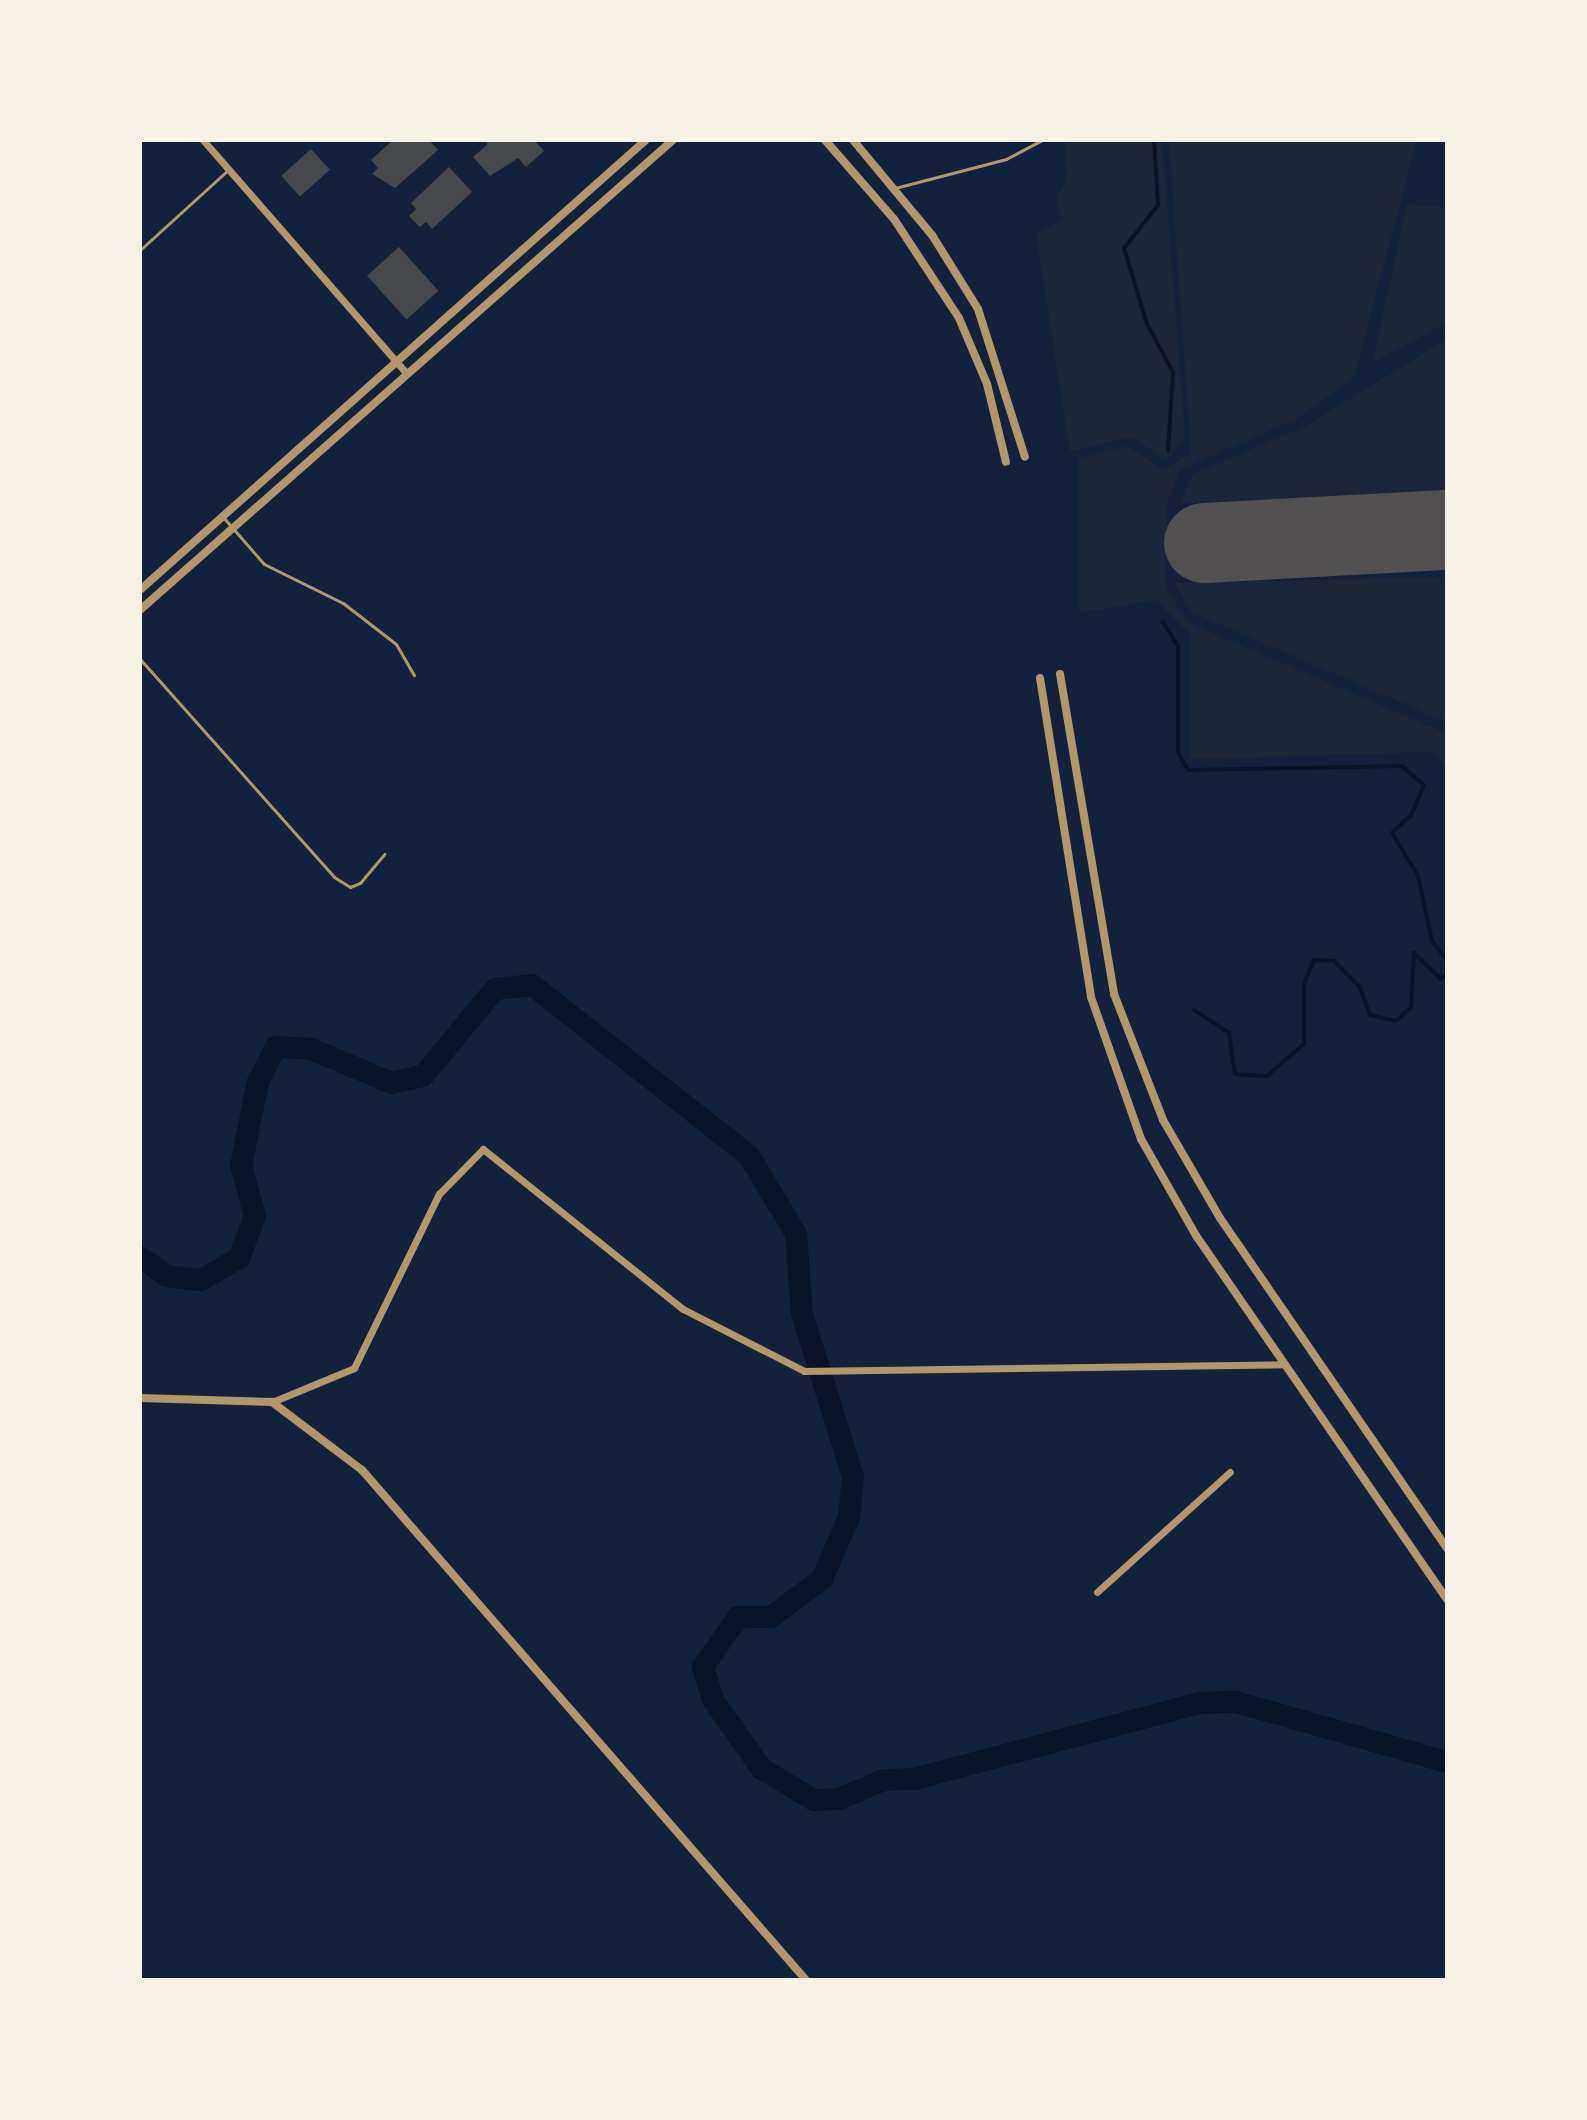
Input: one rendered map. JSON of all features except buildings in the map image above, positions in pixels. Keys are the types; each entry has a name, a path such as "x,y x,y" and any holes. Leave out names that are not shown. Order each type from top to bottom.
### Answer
{"street":[{"path":"203,140 406,373"},
{"path":"140,590 646,140"},
{"path":"140,610 673,140"},
{"path":"825,140 894,219 959,318 987,384 1006,462"},
{"path":"853,140 895,188 978,309 1025,457"},
{"path":"1060,674 1114,994 1158,1108 1220,1218 1447,1548"},
{"path":"1040,678 1081,945 1106,1050 1141,1139 1197,1237 1447,1599"},
{"path":"140,1398 272,1402 354,1368 439,1194 483,1149 683,1309 804,1371 852,1375 1285,1364"},
{"path":"272,1402 362,1470 806,1980"},
{"path":"1097,1592 1230,1472"}],"lane":[{"path":"895,188 1006,159 1042,140"},
{"path":"140,250 229,169"},
{"path":"223,517 264,564 343,603 396,644 414,675"},
{"path":"140,659 334,877 350,887 360,883 384,854"}],"shaded area":[{"path":"1065,140 1162,140 1185,438 1166,460 1132,437 1070,452 1036,233 1062,220 1056,198 1067,179"},
{"path":"1169,140 1417,140 1354,377 1298,418 1179,470 1167,505 1165,587 1189,623 1447,734 1447,769 1433,752 1190,759 1190,634 1156,600 1079,613 1079,458 1128,446 1163,470 1191,453"},
{"path":"1407,204 1447,207 1447,323 1373,362"},
{"path":"1447,339 1447,492 1180,503 1192,475 1306,426"},
{"path":"1447,577 1447,722 1191,612 1175,583"}],"waterway":[{"path":"1154,140 1158,205 1124,248 1147,324 1173,372 1168,451"},
{"path":"1163,622 1178,646 1178,752 1188,770 1402,766 1424,785 1411,815 1392,833 1418,876 1432,941 1447,960"},
{"path":"1194,1010 1229,1033 1235,1074 1267,1076 1304,1044 1304,984 1314,960 1334,961 1359,986 1370,1015 1396,1021 1411,1007 1414,953 1441,979 1447,974"},
{"path":"140,1257 167,1276 201,1280 239,1258 255,1216 241,1166 258,1082 276,1047 311,1049 392,1083 423,1076 495,989 532,985 749,1156 796,1234 802,1314 853,1477 849,1517 822,1579 771,1617 738,1617 703,1667 713,1700 762,1769 814,1800 839,1799 884,1780 914,1779 1199,1703 1236,1702 1447,1762"}],"runway":[{"path":"1204,543 1447,530"}]}
